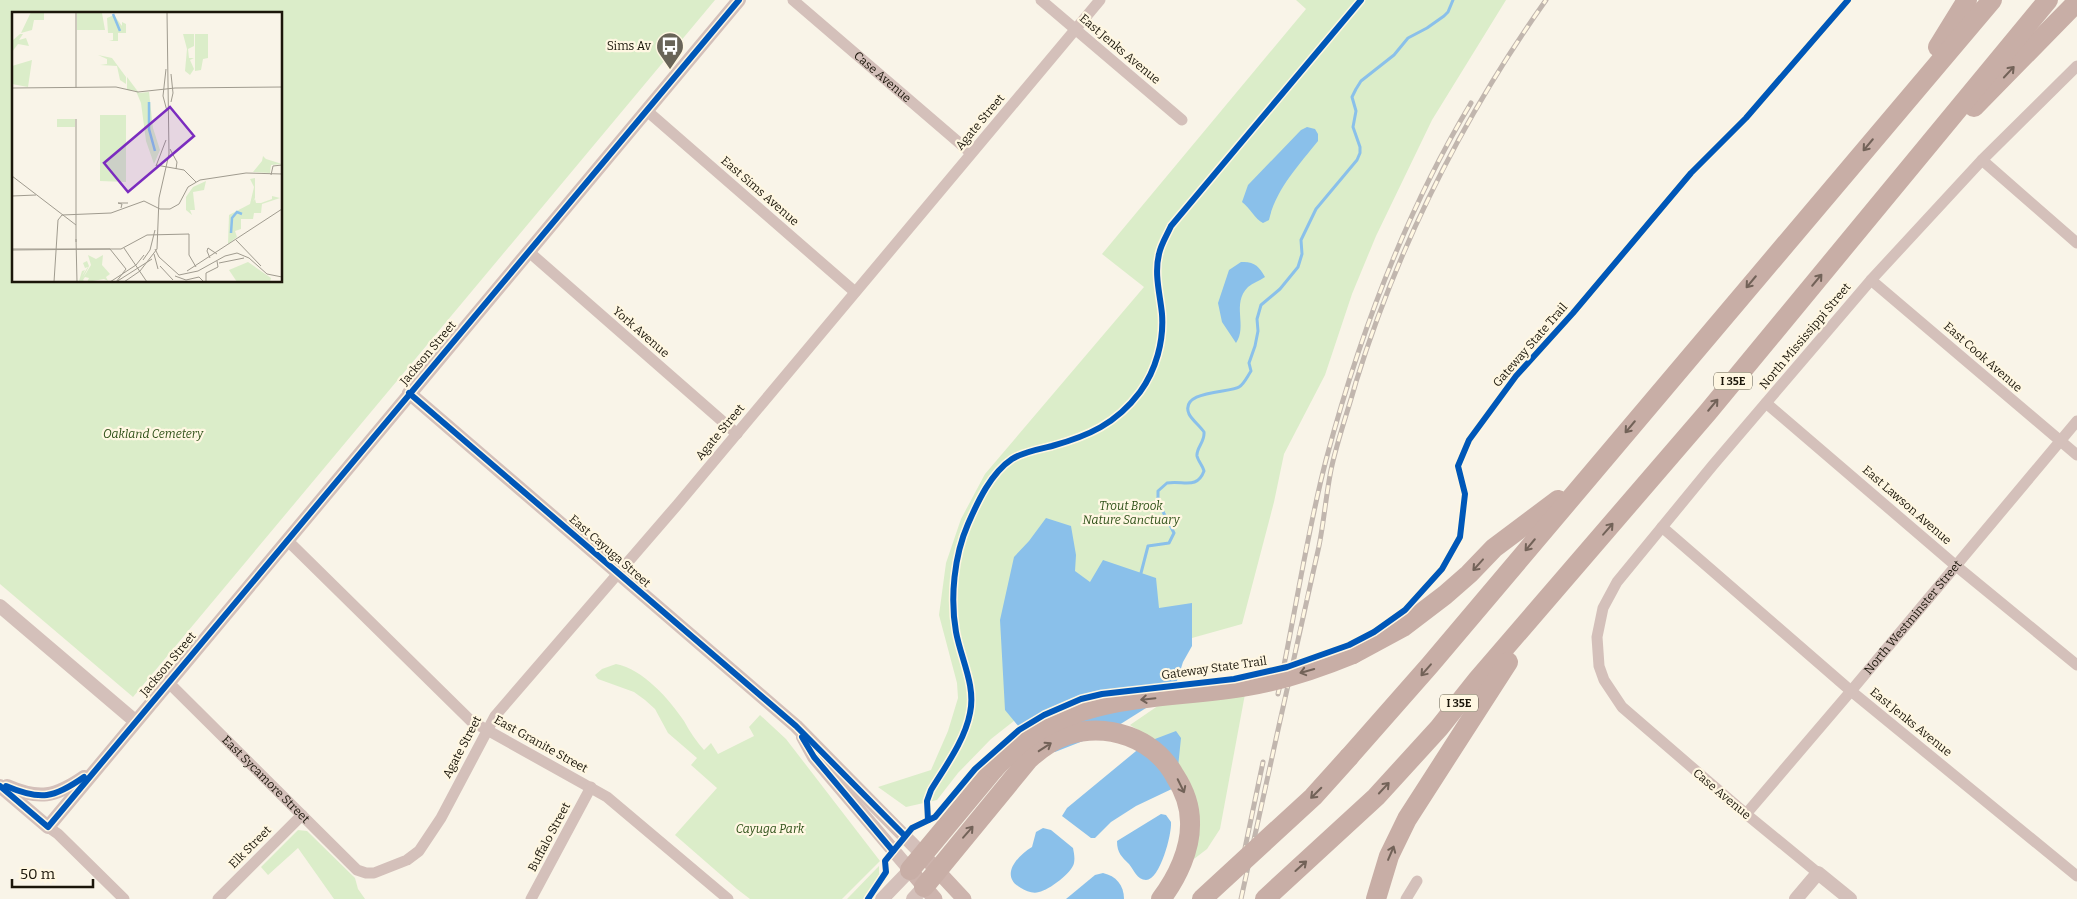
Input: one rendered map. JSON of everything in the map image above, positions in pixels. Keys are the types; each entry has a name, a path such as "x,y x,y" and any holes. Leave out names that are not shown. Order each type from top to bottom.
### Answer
{"highway":[{"path":"1899,108 1967,0"},
{"path":"1202,899 1313,797 1349,757 1992,0"},
{"name":"I 35E","path":"1265,899 1376,796 1439,728 1478,679 1696,426 2048,0"},
{"path":"1888,194 2077,2"},
{"path":"916,862 994,769 1031,735 1050,724 1096,706 1120,701 1248,686 1313,670 1353,654 1403,627 1469,574 1494,548 1584,481"},
{"path":"1376,899 1389,856 1416,802 1460,738 1493,683 1562,582"},
{"path":"924,895 938,870 955,847 1029,759 1043,747 1057,739 1076,733 1096,730 1114,731 1134,738 1152,748 1170,766 1183,788 1190,822 1186,853 1161,899"}],"main road":[{"name":"East Cayuga Street","path":"916,862 938,870 964,899"},
{"name":"East Cayuga Street","path":"916,862 924,895"}],"street":[{"name":"Jackson Street","path":"48,827 739,0"},
{"name":"Case Avenue","path":"793,0 971,153"},
{"name":"East Jenks Avenue","path":"1041,0 1182,120"},
{"name":"Agate Street","path":"366,873 407,860 419,851 441,818 486,729 495,716 737,434 1100,0"},
{"name":"North Mississippi Street","path":"1604,680 1597,652 1599,622 1603,608 1617,582 1871,280 1982,160 2077,66"},
{"name":"East Sims Avenue","path":"646,110 855,292"},
{"path":"1982,160 2077,243"},
{"name":"York Avenue","path":"528,252 737,434"},
{"name":"East Cook Avenue","path":"1871,280 2077,455"},
{"name":"East Cayuga Street","path":"410,393 796,726 916,862"},
{"name":"East Lawson Avenue","path":"1766,403 1955,565 2077,665"},
{"name":"North Westminster Street","path":"1746,814 2077,421"},
{"name":"East Jenks Avenue","path":"1662,528 1851,691 2077,876"},
{"name":"East Granite Street","path":"287,540 472,721 607,797 728,899"},
{"path":"0,606 135,721"},
{"name":"Case Avenue","path":"1604,680 1614,697 1631,716 1850,899"},
{"name":"East Sycamore Street","path":"168,682 357,870 366,873"},
{"name":"East Cayuga Street","path":"796,726 814,757 916,862"},
{"path":"0,784 18,791 40,796 59,793 94,770"},
{"path":"0,784 58,834 124,899"},
{"name":"Buffalo Street","path":"531,899 591,788"},
{"name":"Elk Street","path":"218,899 302,815"},
{"path":"882,899 916,862"},
{"path":"1796,899 1818,873"},
{"path":"1406,899 1417,881"}],"green space":[{"name":"Oakland Cemetery","path":"0,0 715,0 133,697 0,584"},
{"name":"Trout Brook Nature Sanctuary","path":"1296,0 1506,0 1432,120 1376,236 1352,294 1325,375 1284,454 1274,502 1242,624 1124,657 1028,710 991,739 958,773 937,800 906,807 878,787 931,770 948,731 958,698 957,683 939,615 946,563 961,519 985,474 1144,287 1102,254 1306,9"},
{"name":"Cayuga Park","path":"616,664 636,672 654,686 678,712 704,750 711,743 718,754 754,736 749,727 760,715 786,739 880,861 842,899 750,899 675,835 717,788 691,765 697,758 668,733 655,709 634,692 598,679 595,675 602,669"},
{"path":"1245,694 1220,829 1207,849 1186,865 1195,837 1167,748 1130,725 1165,701"},
{"path":"298,830 307,831 355,878 358,889 365,899 334,899 298,848 268,875 261,867"},
{"path":"879,866 879,875 863,899 847,899"}],"water":[{"path":"1307,127 1315,129 1318,134 1318,141 1289,178 1277,198 1269,220 1263,223 1242,202 1248,185 1301,130"},
{"path":"1241,262 1249,262 1256,265 1265,277 1248,287 1243,294 1240,308 1241,329 1236,343 1222,322 1218,303 1229,270"},
{"path":"1046,518 1071,526 1076,555 1075,571 1090,582 1103,560 1156,578 1159,608 1192,603 1192,646 1183,662 1176,684 1162,698 1111,730 1055,752 1043,753 1038,750 1005,710 1000,620 1014,557"},
{"path":"1176,731 1181,738 1176,787 1136,806 1111,822 1095,838 1091,838 1062,816 1067,808 1147,742"},
{"path":"1161,814 1166,815 1171,822 1167,846 1156,873 1151,878 1143,880 1138,877 1120,854 1117,841"},
{"path":"1043,828 1051,830 1073,848 1074,863 1065,876 1054,885 1037,893 1027,891 1015,883 1011,878 1011,872 1016,861 1032,847 1036,832"},
{"path":"1103,873 1112,876 1121,885 1124,899 1066,899 1095,875"}],"waterway":[{"path":"1141,573 1148,546 1169,543 1174,533 1158,502 1158,491 1167,483 1189,483 1198,480 1204,471 1197,456 1204,432 1189,414 1188,406 1191,400 1198,396 1241,386 1251,371 1249,363 1255,346 1258,331 1257,319 1261,305 1280,289 1298,267 1302,254 1301,240 1316,209 1357,160 1360,147 1353,127 1356,111 1352,97 1356,89 1361,81 1394,55 1408,38 1444,16 1448,12 1453,0"}],"railway":[{"path":"1241,899 1319,546 1333,459 1373,331 1413,232 1461,136 1516,44 1546,0"},
{"path":"1278,694 1319,489 1353,367 1386,276 1405,232 1425,188 1471,103"},
{"path":"1240,872 1263,762"}],"cycle path":[{"path":"0,786 48,827 739,0"},
{"path":"928,820 927,801 931,790 959,743 970,713 970,683 956,632 953,591 956,563 963,536 981,497 991,480 1012,459 1089,433 1121,413 1140,392 1155,365 1160,345 1162,314 1157,276 1158,262 1161,247 1171,226 1361,0"},
{"name":"Gateway State Trail","path":"868,899 886,872 885,861 912,828 935,817 975,769 1019,730 1044,715 1081,699 1102,694 1234,679 1287,667 1349,645 1374,632 1405,610 1442,569 1460,537 1465,494 1458,466 1469,440 1516,376 1573,313 1691,173 1746,118 1848,0"},
{"path":"409,393 796,726 905,836"},
{"path":"802,737 814,757 893,851"},
{"path":"6,786 29,794 47,795 64,789 84,777"}],"place":[{"name":"Sims Av","path":"670,70"}]}
